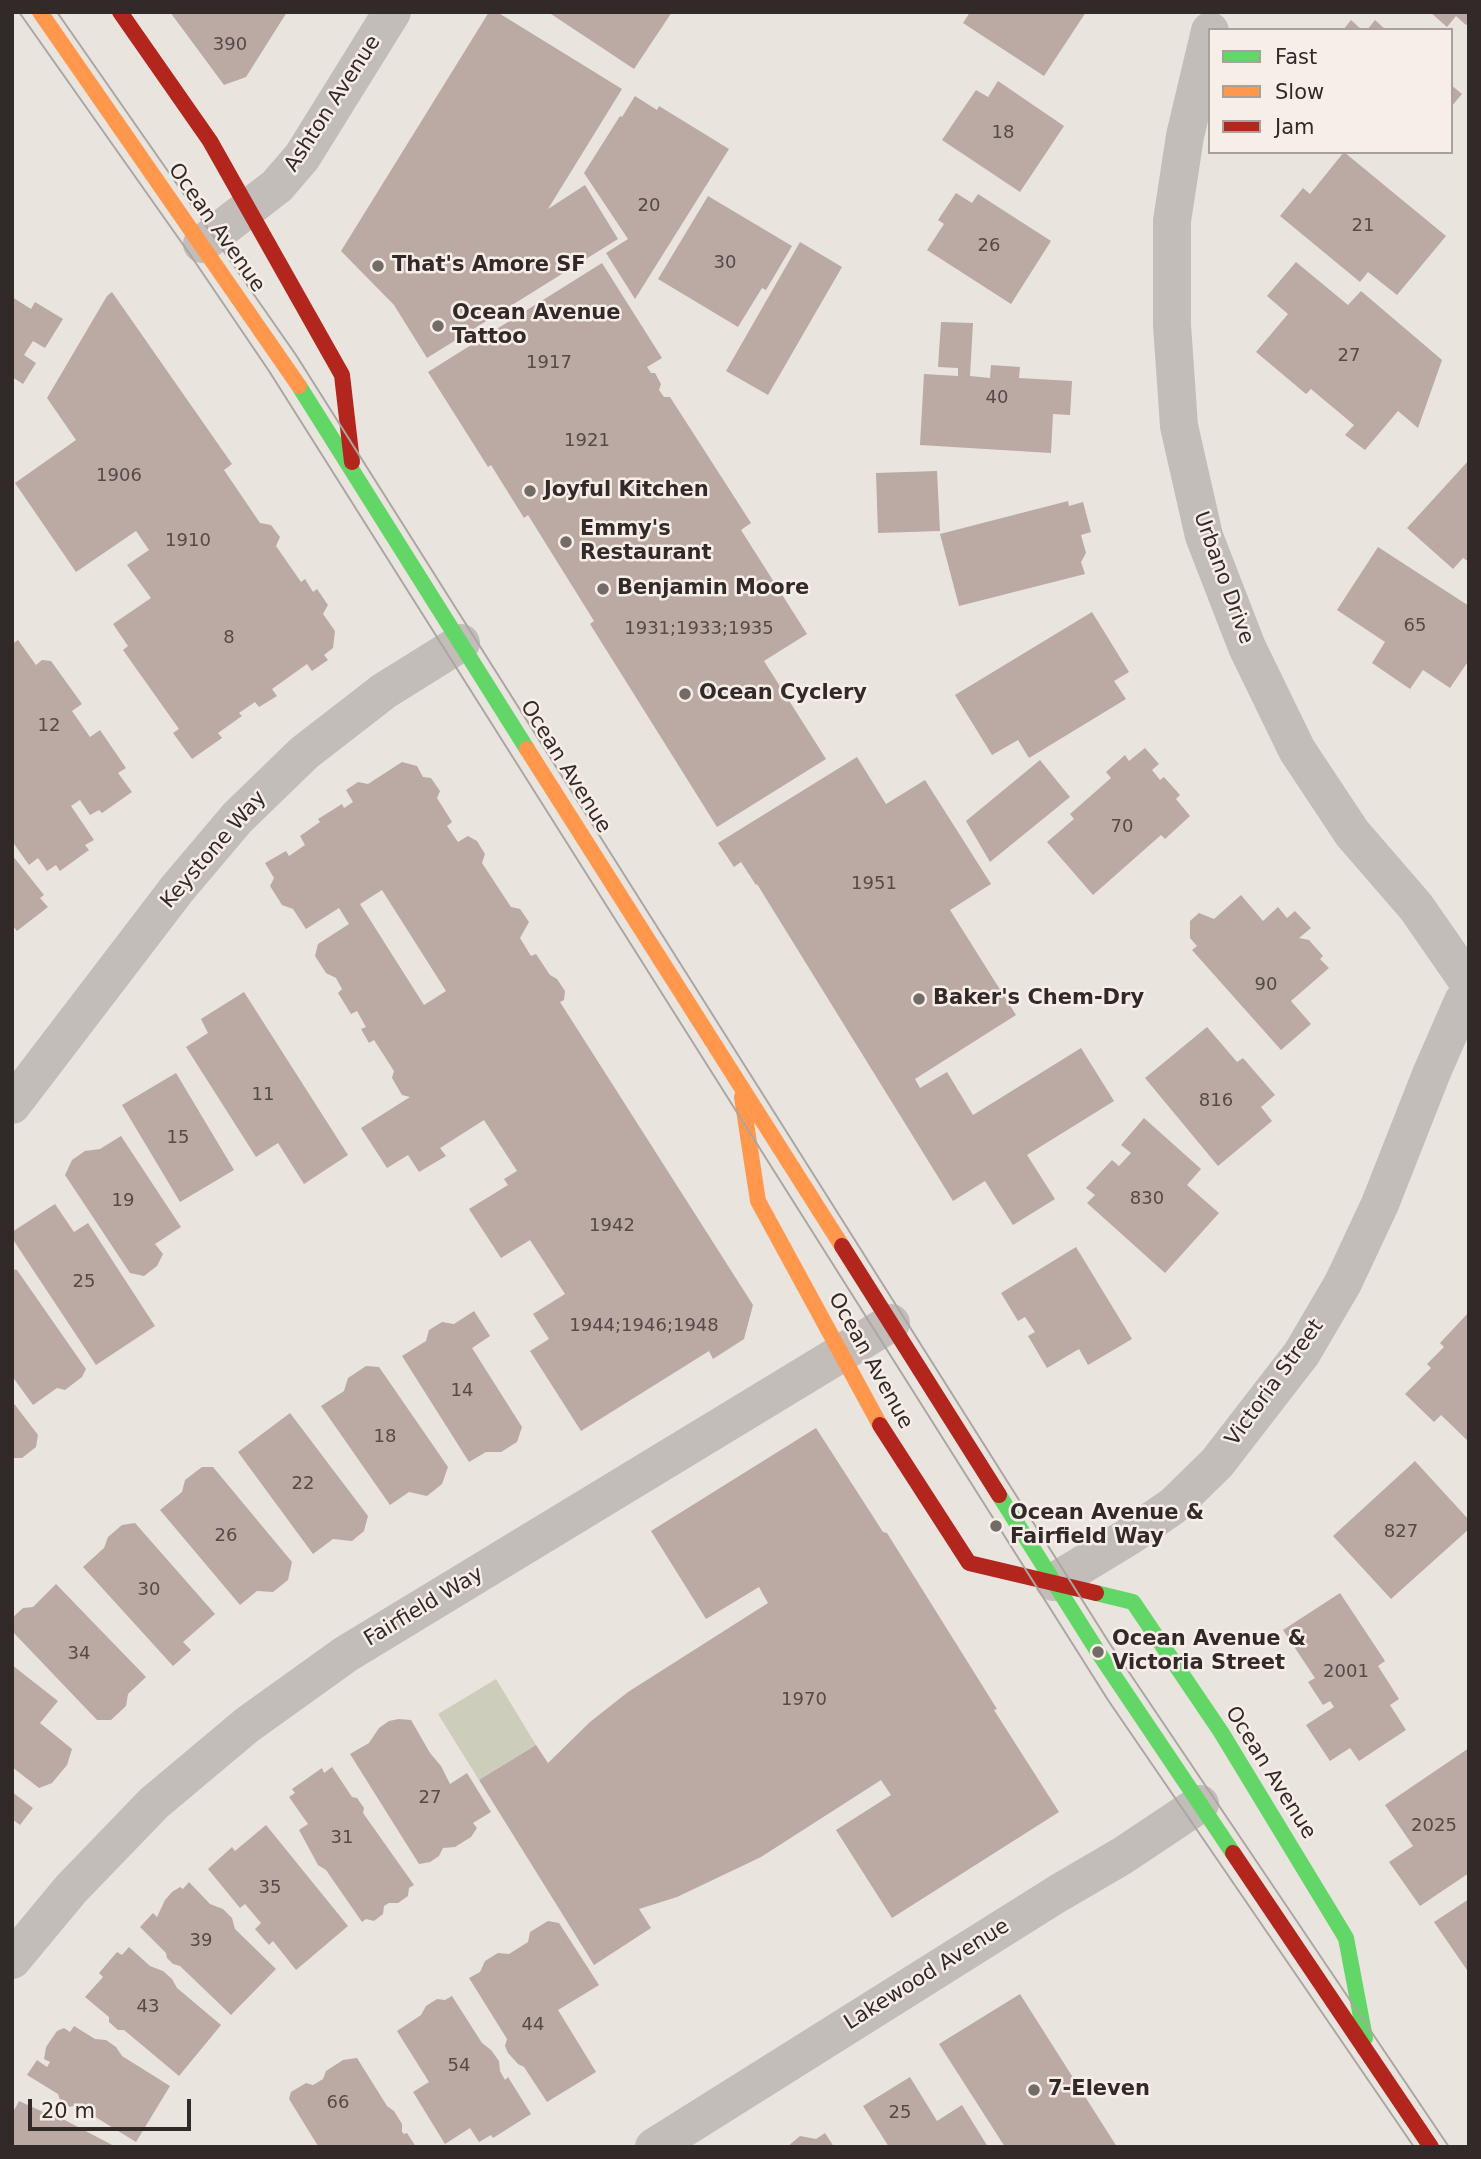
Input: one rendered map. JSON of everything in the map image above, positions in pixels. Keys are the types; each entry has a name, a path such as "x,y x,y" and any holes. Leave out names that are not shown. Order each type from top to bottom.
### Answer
{"main road":[{"name":"Ocean Avenue","path":"40,12 284,363 1122,1690 1431,2147"},
{"name":"Ocean Avenue","path":"120,12 210,141 342,375 353,471"},
{"name":"Ocean Avenue","path":"741,1085 758,1201 882,1429 969,1563 1133,1602 1221,1732 1346,1937 1368,2054"}],"street":[{"name":"Ashton Avenue","path":"202,244 277,186 302,157 392,12"},
{"name":"Urbano Drive","path":"1208,39 1185,136 1172,221 1172,326 1179,426 1204,536 1247,648 1297,750 1352,834 1416,908 1467,993"},
{"name":"Keystone Way","path":"12,1105 177,889 237,818 314,745 384,691 461,643"},
{"name":"Victoria Street","path":"1054,1582 1173,1506 1217,1463 1302,1353 1343,1283 1380,1204 1432,1072 1467,993"},
{"name":"Fairfield Way","path":"12,1960 71,1889 154,1803 247,1725 346,1654 891,1323"},
{"name":"Lakewood Avenue","path":"654,2147 1122,1856 1200,1804"}],"green space":[{"path":"496,1679 536,1745 479,1780 438,1714"}],"building":[{"path":"170,12 287,12 246,77 224,85"},
{"path":"489,12 497,12 622,89 548,209 585,185 618,239 427,358 394,305 341,251"},
{"path":"548,12 672,12 634,69"},
{"path":"970,12 1086,12 1044,76 963,23"},
{"path":"1430,12 1469,12 1469,22 1466,25 1456,16 1447,27"},
{"path":"1351,20 1360,28 1345,28"},
{"path":"1375,20 1384,28 1369,28"},
{"path":"998,81 1064,126 1020,192 942,140 976,90 988,97"},
{"path":"1453,87 1462,94 1453,105"},
{"path":"635,96 657,110 659,106 729,149 635,299 606,253 628,239 584,173"},
{"path":"1342,154 1346,154 1446,236 1397,295 1368,272 1360,282 1280,216 1303,188 1310,194"},
{"path":"956,193 972,203 978,194 1051,241 1011,304 927,250 944,224 938,220"},
{"path":"708,196 792,246 766,290 762,288 738,327 658,279"},
{"path":"800,242 842,267 768,395 726,371"},
{"path":"1296,262 1348,305 1361,291 1442,360 1418,428 1398,411 1365,450 1345,435 1354,425 1311,389 1306,394 1256,352 1288,314 1267,296"},
{"path":"602,263 662,358 647,367 651,373 655,373 661,384 659,390 664,397 670,397 751,523 741,530 807,634 764,661 826,759 717,827 590,624 594,621 528,515 524,518 491,465 488,467 428,372"},
{"path":"112,292 232,464 224,470 260,523 271,525 280,537 276,546 301,582 305,579 313,592 317,589 328,605 323,614 335,631 333,648 324,655 328,660 312,671 307,664 272,689 277,696 259,707 255,702 239,713 242,716 218,733 222,738 192,759 173,733 179,729 123,650 128,646 113,624 151,598 127,565 149,550 136,531 76,572 15,483 76,440 47,398 107,296"},
{"path":"12,297 31,309 35,302 63,319 45,348 33,341 24,355 36,363 23,384 12,377"},
{"path":"941,322 973,323 970,376 990,378 991,365 1020,367 1019,378 1072,381 1070,415 1053,414 1051,453 920,445 924,374 958,376 958,368 938,367"},
{"path":"1469,460 1469,562 1463,558 1453,569 1407,528"},
{"path":"937,471 940,531 878,533 876,473"},
{"path":"1068,501 1069,506 1083,502 1091,532 1081,535 1086,553 1081,562 1085,574 959,606 940,534"},
{"path":"1378,547 1469,606 1469,660 1450,688 1423,670 1410,689 1372,663 1385,642 1337,610"},
{"path":"1092,612 1129,672 1114,681 1126,699 1029,758 1018,740 992,755 955,695"},
{"path":"18,640 36,665 42,660 51,661 82,704 72,711 90,737 100,730 126,768 118,773 132,792 102,813 99,810 90,815 80,800 71,806 94,840 85,845 89,850 60,871 56,865 47,871 38,858 29,865 12,841 12,644"},
{"path":"1145,748 1159,764 1152,770 1160,780 1164,777 1180,795 1176,799 1190,816 1165,839 1161,835 1093,895 1047,842 1074,819 1070,814 1111,778 1106,772 1125,755 1129,761"},
{"path":"857,757 886,804 925,780 991,884 950,910 1016,1015 915,1079 920,1088 947,1072 973,1115 1081,1048 1114,1101 1027,1155 1055,1199 1013,1225 985,1181 953,1201 757,884 741,862 734,867 718,843"},
{"path":"1040,760 1070,797 990,862 966,821"},
{"path":"402,762 417,766 423,777 431,778 440,791 437,798 452,822 447,826 458,842 468,836 477,841 485,854 482,863 511,907 520,909 529,922 520,938 531,956 536,954 565,991 564,1000 560,1002 753,1305 744,1339 713,1359 709,1351 581,1431 530,1351 549,1339 533,1314 565,1294 530,1240 501,1258 469,1209 508,1185 504,1179 517,1171 484,1120 440,1148 446,1156 419,1172 408,1155 387,1168 361,1128 410,1097 402,1095 392,1078 394,1071 374,1040 369,1043 361,1029 366,1027 357,1011 351,1014 338,993 342,989 336,978 326,973 315,956 318,944 349,924 339,908 306,929 293,909 282,905 270,886 274,878 265,863 286,851 289,856 305,845 300,836 320,822 318,819 342,804 344,808 353,802 346,790 358,782 368,784","holes":["382,890 446,991 424,1005 360,904"]},
{"path":"12,855 44,895 40,898 48,907 17,931 12,925"},
{"path":"1241,895 1263,921 1278,907 1287,918 1295,911 1311,928 1299,938 1309,940 1329,968 1291,1001 1311,1024 1281,1050 1192,950 1197,946 1190,938 1190,921 1199,913 1214,919"},
{"path":"244,992 348,1155 304,1184 278,1143 256,1157 186,1047 208,1033 201,1019"},
{"path":"1207,1027 1237,1062 1243,1058 1275,1095 1261,1107 1272,1121 1218,1166 1145,1078"},
{"path":"176,1073 234,1170 180,1202 122,1105"},
{"path":"1144,1118 1201,1169 1187,1185 1219,1213 1165,1273 1087,1203 1095,1195 1086,1188 1112,1160 1119,1166 1131,1153 1121,1145"},
{"path":"121,1136 181,1227 155,1244 163,1254 157,1266 144,1276 130,1273 65,1175 72,1160 85,1151 100,1149"},
{"path":"55,1204 74,1232 88,1223 155,1326 96,1365 12,1238 12,1232"},
{"path":"1076,1247 1132,1339 1088,1365 1079,1349 1047,1368 1028,1336 1035,1332 1025,1317 1018,1321 1001,1293"},
{"path":"12,1269 17,1270 86,1369 82,1377 65,1390 57,1388 33,1405 12,1376"},
{"path":"474,1311 490,1336 472,1348 522,1427 517,1442 501,1452 486,1452 469,1462 402,1356 426,1341 429,1330 442,1322 454,1324"},
{"path":"1469,1312 1469,1442 1441,1415 1434,1422 1405,1394 1431,1368 1427,1364 1444,1347 1440,1343"},
{"path":"366,1366 379,1367 448,1467 442,1484 427,1496 409,1492 390,1505 321,1406 344,1391 348,1378"},
{"path":"12,1401 38,1435 36,1447 22,1458 12,1458"},
{"path":"290,1413 368,1516 364,1531 352,1541 333,1539 313,1554 238,1452"},
{"path":"816,1428 883,1532 887,1533 1059,1812 892,1918 836,1830 891,1795 881,1780 761,1857 677,1897 639,1909 651,1928 594,1965 479,1780 536,1745 548,1763 590,1722 628,1692 768,1603 759,1587 706,1619 651,1531"},
{"path":"1415,1461 1469,1520 1469,1529 1391,1599 1333,1536"},
{"path":"202,1467 213,1467 292,1562 288,1580 273,1592 257,1591 240,1605 160,1510 182,1492 185,1480"},
{"path":"135,1523 215,1614 183,1642 191,1650 173,1666 83,1567 104,1548 108,1537 122,1525"},
{"path":"56,1584 146,1677 128,1694 126,1706 111,1720 97,1720 12,1631 12,1618 23,1608 33,1607"},
{"path":"1340,1593 1385,1661 1378,1666 1399,1699 1390,1705 1406,1730 1359,1761 1350,1748 1330,1761 1306,1725 1334,1707 1330,1701 1323,1705 1308,1682 1315,1678 1283,1630"},
{"path":"12,1665 58,1701 40,1723 72,1749 67,1765 52,1783 39,1788 12,1767"},
{"path":"411,1720 450,1784 467,1773 491,1812 473,1823 477,1828 471,1837 455,1847 443,1848 439,1856 430,1862 419,1864 350,1754 369,1743 379,1728 389,1721"},
{"path":"1469,1748 1469,1873 1420,1906 1389,1862 1413,1846 1385,1805"},
{"path":"332,1767 352,1797 357,1798 364,1808 363,1813 414,1885 409,1888 408,1896 398,1903 384,1906 383,1914 374,1921 366,1919 362,1922 326,1870 318,1865 299,1830 308,1824 289,1797 295,1793 292,1789 322,1768 324,1773"},
{"path":"12,1792 33,1808 20,1825 12,1819"},
{"path":"266,1825 348,1926 296,1970 273,1941 269,1945 255,1929 261,1923 245,1904 240,1908 208,1869 232,1847 235,1851"},
{"path":"189,1882 210,1904 223,1909 232,1918 235,1929 276,1969 231,2015 180,1966 173,1964 140,1927 153,1913 157,1917 172,1892 180,1887 183,1889"},
{"path":"1469,1899 1469,1973 1434,1922"},
{"path":"548,1921 559,1923 599,1985 558,2010 596,2072 547,2102 524,2067 508,2053 505,2046 507,2039 469,1978 480,1972 485,1961 498,1953 509,1954 528,1942 530,1932"},
{"path":"129,1947 150,1966 163,1971 177,1988 221,2025 179,2076 124,2030 118,2030 109,2022 109,2017 85,1997 103,1977 99,1973 117,1952 122,1955"},
{"path":"1020,1994 1117,2147 1005,2147 939,2044"},
{"path":"452,1996 482,2043 499,2061 505,2080 508,2077 531,2114 493,2138 491,2135 479,2142 470,2128 445,2144 413,2092 429,2082 397,2031 421,2015 426,2006 437,1999 445,2000"},
{"path":"74,2026 95,2039 106,2040 116,2047 122,2056 170,2086 136,2142 76,2105 70,2107 60,2100 58,2094 27,2075 37,2060 47,2067 50,2062 44,2059 46,2047 57,2031 64,2028 70,2032"},
{"path":"357,2058 387,2106 394,2111 402,2124 402,2132 407,2133 416,2147 318,2146 289,2099 291,2092 306,2083 313,2085 323,2079 326,2071 343,2060"},
{"path":"910,2077 937,2121 962,2105 988,2147 889,2147 863,2106"},
{"path":"19,2101 59,2117 116,2147 12,2147 12,2114"},
{"path":"825,2133 834,2147 787,2147 800,2136 816,2139"}],"tram line":[{"path":"19,12 269,371 1108,1700 1414,2147"},
{"path":"57,12 296,355 1110,1644 1449,2147"}],"traffic: fast":[{"path":"299,386 527,749"},
{"path":"999,1495 1098,1652 1233,1853"},
{"path":"1096,1593 1133,1602 1221,1732 1346,1938 1365,2038"}],"traffic: slow":[{"path":"40,12 299,386"},
{"path":"527,749 842,1246"},
{"path":"742,1097 758,1201 880,1425"}],"traffic: jam":[{"path":"120,12 210,141 342,375 352,462"},
{"path":"842,1246 999,1495"},
{"path":"880,1425 969,1563 1096,1593"},
{"path":"1233,1853 1431,2147"}],"place":[{"name":"That's Amore SF","path":"378,266"},
{"name":"Ocean Avenue Tattoo","path":"438,326"},
{"name":"Joyful Kitchen","path":"530,491"},
{"name":"Emmy's Restaurant","path":"566,542"},
{"name":"Benjamin Moore","path":"603,589"},
{"name":"Ocean Cyclery","path":"685,694"},
{"name":"Baker's Chem-Dry","path":"919,999"},
{"name":"Ocean Avenue & Fairfield Way","path":"996,1526"},
{"name":"Ocean Avenue & Victoria Street","path":"1098,1652"},
{"name":"7-Eleven","path":"1034,2090"}]}
